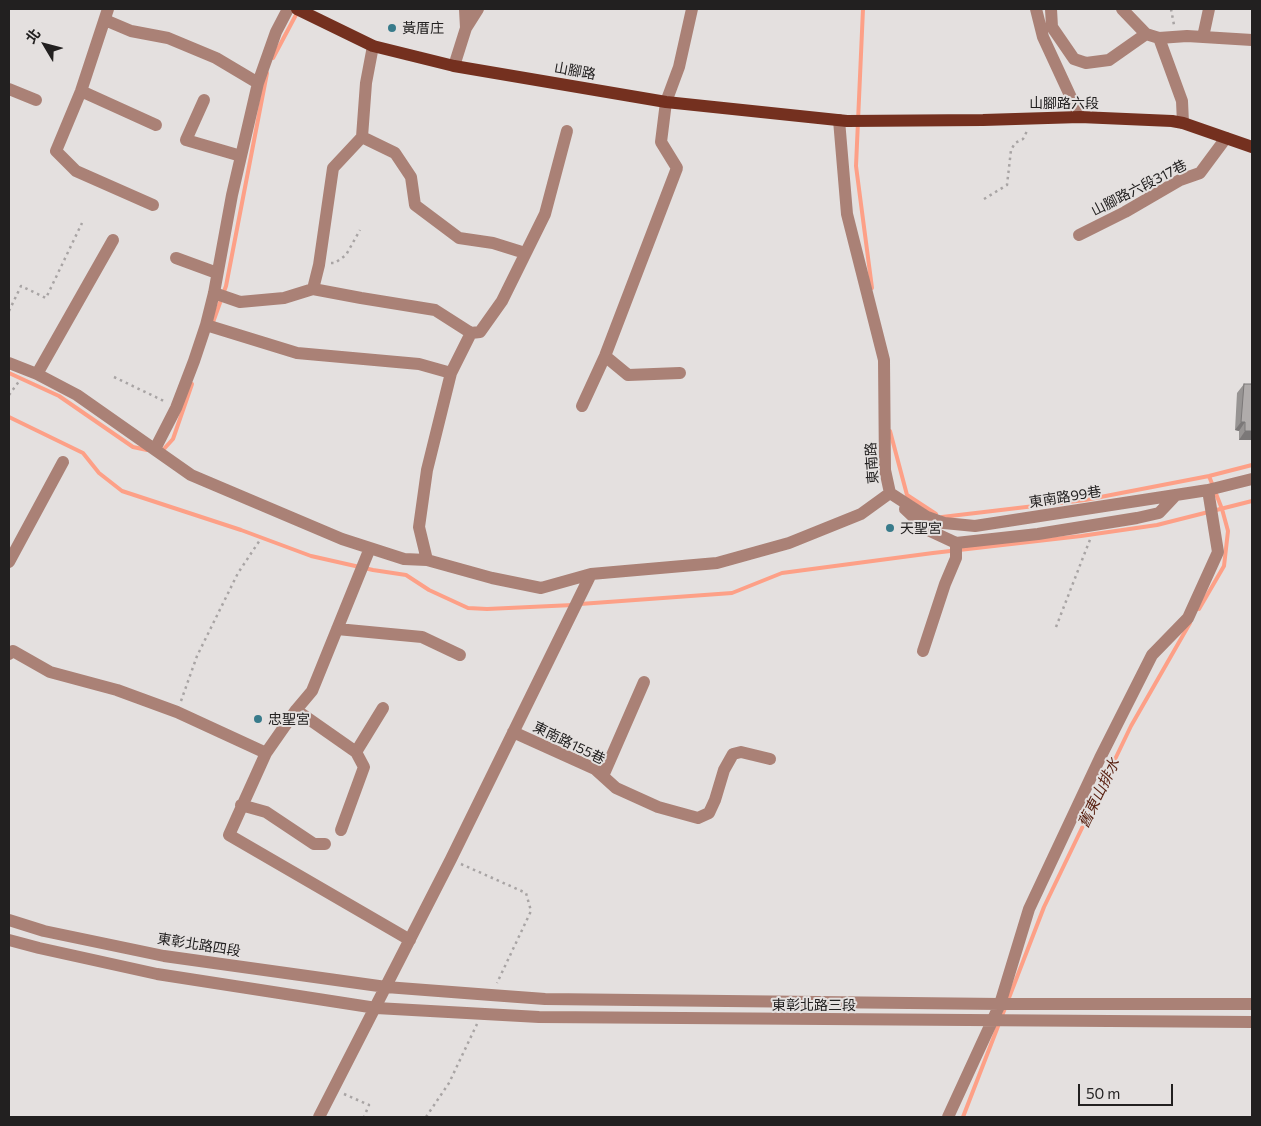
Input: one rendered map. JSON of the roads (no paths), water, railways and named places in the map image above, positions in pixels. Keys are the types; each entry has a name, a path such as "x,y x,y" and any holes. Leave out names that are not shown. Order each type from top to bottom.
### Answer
{"main road":[{"name":"山腳路","path":"302,11 373,46 454,66 666,102 843,121"},
{"name":"山腳路六段","path":"843,121 1080,117 1182,123 1252,147"}],"street":[{"path":"159,452 206,325 258,83 276,32 288,9"},
{"path":"465,9 466,28"},
{"path":"454,66 466,28 478,9"},
{"path":"582,406 605,356 678,168 661,142 666,102 679,67 692,9"},
{"path":"1036,9 1043,36 1080,117"},
{"path":"1051,9 1052,27 1074,59 1086,63 1109,60 1146,34"},
{"path":"1122,9 1146,34 1159,38 1202,37 1252,40"},
{"path":"1202,37 1209,9"},
{"path":"153,205 76,171 56,151 81,91 107,14 131,31 168,38 216,58 258,83"},
{"path":"1159,38 1182,102 1182,123"},
{"path":"313,289 319,265 333,168 362,137 366,83 373,46"},
{"path":"81,91 156,125"},
{"path":"10,92 36,100"},
{"path":"204,100 186,140 241,156"},
{"name":"東南路","path":"9,363 77,394 191,474 342,539 404,559 427,560 492,578 541,588 591,574 717,562 789,543 861,514 890,493 885,470 884,360 847,214 843,121"},
{"path":"214,293 240,302 284,298 313,289 435,310 472,333 480,332 502,301 545,214 567,131"},
{"path":"362,137 395,153 412,177 415,205 459,238 493,242 525,253"},
{"name":"山腳路六段317巷","path":"1079,235 1180,180 1200,173 1226,138"},
{"path":"32,372 113,240"},
{"path":"176,258 217,273"},
{"path":"206,325 297,353 419,364 451,373"},
{"path":"427,560 418,527 427,470 451,373 472,333"},
{"path":"605,356 628,374 680,373"},
{"path":"9,562 63,462"},
{"name":"東南路99巷","path":"890,493 927,517 944,523 975,526 1208,490 1252,479"},
{"path":"948,1117 1000,1004 1029,910 1100,758 1152,655 1188,618 1218,552 1208,490"},
{"path":"890,493 926,529 956,543 1038,534 1159,513 1176,495"},
{"path":"923,651 945,584 956,558 956,543"},
{"path":"370,548 312,691 296,710 266,753 229,835 410,940"},
{"path":"319,1117 451,859 591,574"},
{"path":"337,629 422,637 460,654"},
{"path":"9,654 13,650 50,672 117,690 177,712 266,753"},
{"path":"603,776 644,682"},
{"path":"356,752 383,708"},
{"path":"296,710 356,752 364,767 341,830"},
{"name":"東南路155巷","path":"513,732 595,769 616,788 650,803 698,818 709,813 724,770 733,754 741,752 770,759"},
{"path":"241,805 266,812 314,844 325,844"},
{"name":"東彰北路四段","path":"9,920 44,931 164,956 386,987"},
{"path":"9,940 157,974 376,1008"},
{"name":"東彰北路三段","path":"386,987 545,999 1000,1004 1252,1004"},
{"name":"東彰北路三段","path":"376,1008 539,1017 1252,1022"}],"waterway":[{"path":"863,9 856,166 872,288"},
{"path":"273,58 298,11"},
{"path":"212,325 226,286 267,73"},
{"path":"9,373 59,396 133,447 147,450"},
{"path":"161,451 173,439 192,384"},
{"path":"9,417 83,453 99,473 122,491 241,530 311,556 373,570 406,575 429,590 468,608 487,609 573,605"},
{"path":"890,431 907,495 936,514"},
{"path":"942,517 1085,500 1209,476 1252,465"},
{"name":"舊東山排水","path":"1199,609 1224,566 1228,531 1222,509 1209,476"},
{"path":"580,604 732,593 782,573 1157,525 1252,501"},
{"name":"舊東山排水","path":"963,1117 1044,907 1131,726 1190,623"}],"place":[{"name":"黃厝庄","path":"392,28"},
{"name":"天聖宮","path":"890,528"},
{"name":"忠聖宮","path":"258,719"}]}
